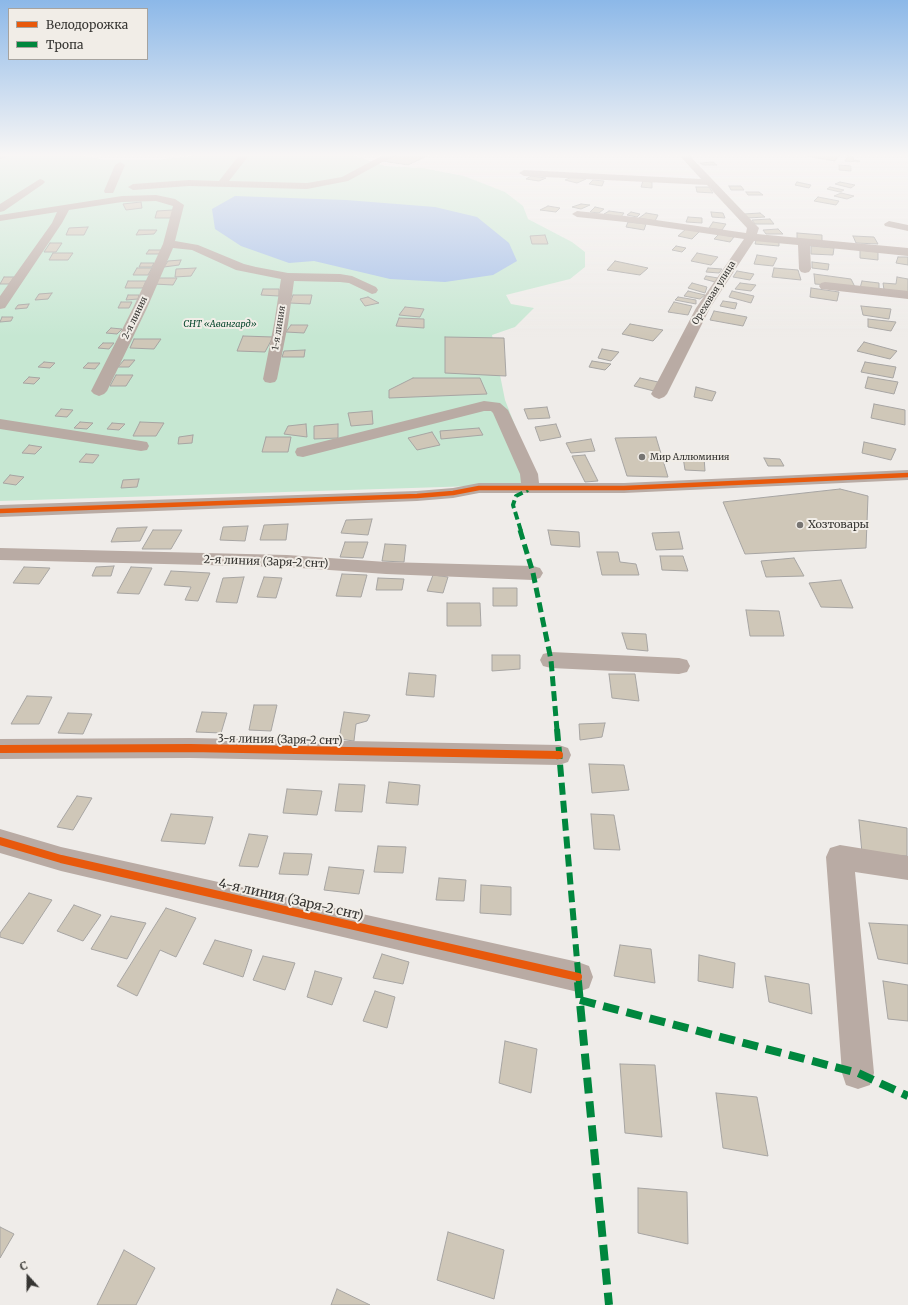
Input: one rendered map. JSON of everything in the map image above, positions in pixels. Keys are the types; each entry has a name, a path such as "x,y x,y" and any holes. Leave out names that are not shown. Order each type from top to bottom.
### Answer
{"street":[{"path":"0,218 20,215"},
{"path":"0,305 54,229 61,215"},
{"name":"2-я линия","path":"99,391 140,308 169,244 176,215"},
{"path":"586,215 636,220 751,237 908,252"},
{"path":"741,215 753,228 751,237"},
{"path":"889,224 908,228"},
{"name":"Ореховая улица","path":"659,394 702,308 751,237"},
{"path":"804,243 805,269"},
{"path":"169,244 194,247 240,267 288,277 340,278 352,280 372,290"},
{"name":"1-я линия","path":"270,379 281,324 288,277"},
{"path":"825,286 908,295"},
{"path":"303,452 484,406 494,406 500,410 528,474 531,488"},
{"path":"0,424 140,446"},
{"path":"0,511 417,496 453,493 479,488 624,488 908,475"},
{"name":"2-я линия (Заря-2 снт)","path":"0,554 287,562 532,573"},
{"path":"551,660 679,666"},
{"name":"3-я линия (Заря-2 снт)","path":"0,749 190,748 559,755"},
{"name":"4-я линия (Заря-2 снт)","path":"0,842 61,858 578,978"},
{"path":"858,1073 840,857 908,868"}],"green space":[{"name":"СНТ «Авангард»","path":"0,215 526,215 528,219 572,242 585,252 585,267 570,279 506,295 511,304 534,308 515,327 492,335 505,400 538,484 0,501"}],"water":[{"path":"213,215 468,215 477,217 509,243 517,261 493,275 445,282 390,279 314,261 289,263 241,246 215,229"}],"building":[{"path":"156,215 172,215 171,218 155,218"},
{"path":"609,215 623,215 621,217"},
{"path":"627,215 639,215 637,217"},
{"path":"643,215 658,215 655,221 639,218"},
{"path":"712,215 724,215 725,218 712,217"},
{"path":"745,215 762,215 765,217 748,218"},
{"path":"688,217 702,218 702,223 686,222"},
{"path":"770,219 774,224 755,224 752,220"},
{"path":"628,222 646,224 644,230 626,227"},
{"path":"713,222 726,224 722,230 709,228"},
{"path":"88,227 84,235 66,235 69,228"},
{"path":"686,229 700,231 692,239 678,236"},
{"path":"778,229 783,234 766,234 763,230"},
{"path":"139,230 157,230 154,234 136,235"},
{"path":"797,233 822,235 822,241 797,239"},
{"path":"719,234 734,237 730,242 714,239"},
{"path":"545,235 548,244 532,244 530,236"},
{"path":"853,236 874,237 878,244 856,243"},
{"path":"756,240 779,242 779,246 755,244"},
{"path":"50,243 62,243 56,252 44,252"},
{"path":"676,246 686,248 682,252 672,250"},
{"path":"811,246 834,248 833,255 811,254"},
{"path":"149,250 161,250 159,254 146,254"},
{"path":"860,250 878,252 878,260 860,258"},
{"path":"53,253 73,253 68,260 49,260"},
{"path":"697,253 718,257 711,265 691,261"},
{"path":"757,255 777,258 773,266 754,264"},
{"path":"898,257 908,257 908,265 896,263"},
{"path":"181,260 179,265 164,267 168,261"},
{"path":"615,261 648,268 640,275 607,270"},
{"path":"812,262 829,264 828,270 812,268"},
{"path":"141,263 154,263 152,267 139,267"},
{"path":"137,268 152,268 148,275 133,275"},
{"path":"196,268 191,276 175,277 176,269"},
{"path":"708,268 722,269 719,273 706,272"},
{"path":"774,268 798,270 801,280 772,277"},
{"path":"737,271 754,274 750,280 733,277"},
{"path":"814,274 851,279 855,287 815,284"},
{"path":"706,276 718,278 715,282 704,279"},
{"path":"4,277 14,277 9,284 0,284"},
{"path":"897,277 908,279 908,292 884,290 883,283 896,284"},
{"path":"158,278 177,278 173,285 154,284"},
{"path":"128,281 146,281 143,288 125,288"},
{"path":"862,281 879,283 879,291 860,288"},
{"path":"692,283 707,287 705,293 688,288"},
{"path":"740,283 756,285 751,291 735,289"},
{"path":"811,288 839,292 837,301 810,297"},
{"path":"263,289 279,289 279,296 261,295"},
{"path":"688,291 705,295 700,299 684,296"},
{"path":"732,291 754,296 751,303 729,297"},
{"path":"52,293 48,299 35,300 39,294"},
{"path":"128,295 139,295 138,299 126,300"},
{"path":"293,295 312,295 310,304 290,303"},
{"path":"368,297 379,303 365,306 360,299"},
{"path":"678,297 696,300 696,304 675,300"},
{"path":"723,301 737,303 735,309 720,306"},
{"path":"121,302 132,302 129,308 118,308"},
{"path":"674,302 692,306 688,315 668,312"},
{"path":"29,304 27,308 15,309 18,305"},
{"path":"861,306 891,309 889,319 863,315"},
{"path":"405,307 424,309 420,317 399,315"},
{"path":"714,311 747,317 743,326 710,320"},
{"path":"2,317 13,317 11,321 0,322"},
{"path":"399,318 424,319 424,328 396,326"},
{"path":"868,319 896,322 891,331 868,327"},
{"path":"630,324 663,330 653,341 622,334"},
{"path":"291,325 308,325 304,333 286,332"},
{"path":"111,328 122,329 117,334 106,333"},
{"path":"243,336 273,337 265,352 237,351"},
{"path":"445,337 504,338 506,376 445,373"},
{"path":"134,339 161,339 154,349 130,348"},
{"path":"864,342 897,351 890,359 857,351"},
{"path":"103,343 114,343 109,349 98,348"},
{"path":"602,349 619,352 611,361 598,358"},
{"path":"305,350 304,357 282,357 284,351"},
{"path":"124,360 135,360 129,367 118,367"},
{"path":"592,361 611,364 605,370 589,367"},
{"path":"44,362 55,363 50,368 38,367"},
{"path":"865,362 896,367 893,378 861,372"},
{"path":"88,363 100,363 95,369 83,368"},
{"path":"116,375 133,375 126,386 110,386"},
{"path":"29,377 40,378 34,384 23,383"},
{"path":"868,377 898,382 894,394 865,388"},
{"path":"413,378 480,378 487,394 389,398 389,390"},
{"path":"640,378 658,382 654,391 634,386"},
{"path":"696,387 716,392 712,401 694,397"},
{"path":"874,404 905,410 905,425 871,418"},
{"path":"547,407 550,418 528,419 524,409"},
{"path":"61,409 73,410 67,417 55,416"},
{"path":"372,411 373,424 351,426 348,413"},
{"path":"80,422 93,423 87,429 74,428"},
{"path":"140,422 164,423 156,436 133,436"},
{"path":"112,423 125,424 119,430 107,429"},
{"path":"306,424 307,437 284,434 288,426"},
{"path":"338,424 338,438 314,439 314,426"},
{"path":"556,424 561,437 540,441 535,427"},
{"path":"479,428 483,435 441,439 440,431"},
{"path":"432,432 440,445 417,450 408,438"},
{"path":"193,435 192,443 178,444 179,437"},
{"path":"266,437 291,437 288,452 262,452"},
{"name":"Мир Аллюминия","path":"656,437 668,477 627,476 615,438"},
{"path":"591,439 595,451 571,453 566,443"},
{"path":"864,442 896,449 891,460 862,453"},
{"path":"29,445 42,447 35,454 22,453"},
{"path":"86,454 99,455 93,463 79,462"},
{"path":"585,455 598,481 585,482 572,456"},
{"path":"683,457 704,457 705,471 685,470"},
{"path":"764,458 780,459 784,466 768,466"},
{"path":"10,475 24,477 16,485 3,483"},
{"path":"139,479 137,487 121,488 123,480"},
{"name":"Хозтовары","path":"840,489 868,496 866,548 745,554 723,502"},
{"path":"372,519 368,535 341,533 346,520"},
{"path":"288,524 286,540 260,540 264,525"},
{"path":"248,526 245,541 220,540 223,527"},
{"path":"147,527 140,541 111,542 117,528"},
{"path":"153,530 182,530 171,549 142,549"},
{"path":"548,530 579,532 580,547 551,545"},
{"path":"679,532 683,549 656,550 652,533"},
{"path":"345,542 368,542 363,558 340,557"},
{"path":"385,544 406,545 404,562 382,561"},
{"path":"597,552 618,552 620,562 636,564 639,575 602,575"},
{"path":"660,556 683,556 688,571 662,570"},
{"path":"794,558 804,576 766,577 761,561"},
{"path":"114,566 111,576 92,576 96,567"},
{"path":"24,567 50,568 39,584 13,583"},
{"path":"131,567 152,568 139,594 117,593"},
{"path":"171,571 210,573 198,601 185,600 191,587 164,585"},
{"path":"342,574 367,575 361,597 336,596"},
{"path":"433,575 448,577 443,593 427,591"},
{"path":"244,577 237,603 216,602 223,578"},
{"path":"264,577 282,578 276,598 257,597"},
{"path":"378,578 404,579 402,590 376,590"},
{"path":"841,580 853,608 821,607 809,583"},
{"path":"493,588 517,588 517,606 493,606"},
{"path":"447,603 480,603 481,626 447,626"},
{"path":"746,610 779,611 784,636 750,636"},
{"path":"622,633 646,634 648,651 627,649"},
{"path":"492,655 520,655 520,669 492,671"},
{"path":"409,673 436,675 434,697 406,695"},
{"path":"609,674 635,674 639,701 612,698"},
{"path":"27,696 52,697 39,724 11,724"},
{"path":"254,705 277,705 271,731 249,730"},
{"path":"202,712 227,713 221,733 196,732"},
{"path":"344,712 370,715 367,721 356,724 354,741 339,739"},
{"path":"68,713 92,714 83,734 58,733"},
{"path":"605,723 602,737 580,740 579,724"},
{"path":"589,764 624,765 629,790 592,793"},
{"path":"389,782 420,785 418,805 386,803"},
{"path":"339,784 365,785 362,812 335,811"},
{"path":"287,789 322,791 317,815 283,813"},
{"path":"77,796 92,798 73,830 57,827"},
{"path":"171,814 213,817 205,844 161,841"},
{"path":"591,814 614,815 620,850 594,849"},
{"path":"859,820 907,828 907,856 862,853"},
{"path":"249,834 268,836 258,867 239,866"},
{"path":"378,846 406,847 403,873 374,872"},
{"path":"284,853 312,854 308,875 279,874"},
{"path":"329,867 364,870 359,894 324,890"},
{"path":"439,878 466,880 464,901 436,900"},
{"path":"481,885 511,887 511,915 480,913"},
{"path":"29,893 52,900 23,944 0,937 0,933"},
{"path":"74,905 101,915 83,941 57,931"},
{"path":"166,908 196,918 176,957 160,950 137,996 117,986"},
{"path":"111,916 146,923 127,959 91,949"},
{"path":"869,923 908,925 908,964 878,959"},
{"path":"215,940 252,950 243,977 203,964"},
{"path":"620,945 651,949 655,983 614,976"},
{"path":"382,954 409,962 403,984 373,978"},
{"path":"699,955 735,963 733,988 698,981"},
{"path":"263,956 295,963 285,990 253,980"},
{"path":"315,971 342,978 332,1005 307,997"},
{"path":"765,976 809,984 812,1014 769,1002"},
{"path":"883,981 908,985 908,1021 888,1019"},
{"path":"375,991 395,997 387,1028 363,1021"},
{"path":"505,1041 537,1049 531,1093 499,1083"},
{"path":"620,1064 655,1065 662,1137 625,1133"},
{"path":"716,1093 757,1097 768,1156 723,1148"},
{"path":"638,1188 687,1192 688,1244 638,1233"},
{"path":"0,1227 14,1234 0,1258"},
{"path":"448,1232 504,1250 494,1299 437,1280"},
{"path":"124,1250 155,1268 136,1305 97,1305"},
{"path":"337,1289 370,1305 331,1305"}],"marked path":[{"path":"528,490 516,496 513,505 533,573 551,660 578,977 609,1305"},
{"path":"580,1000 858,1073 908,1096"}],"cycle path":[{"path":"0,511 417,496 453,493 479,488 624,488 908,475"},
{"path":"0,749 190,748 559,755"},
{"path":"0,841 61,859 578,977"}],"place":[{"name":"Мир Аллюминия","path":"642,457"},
{"name":"Хозтовары","path":"800,525"}]}
